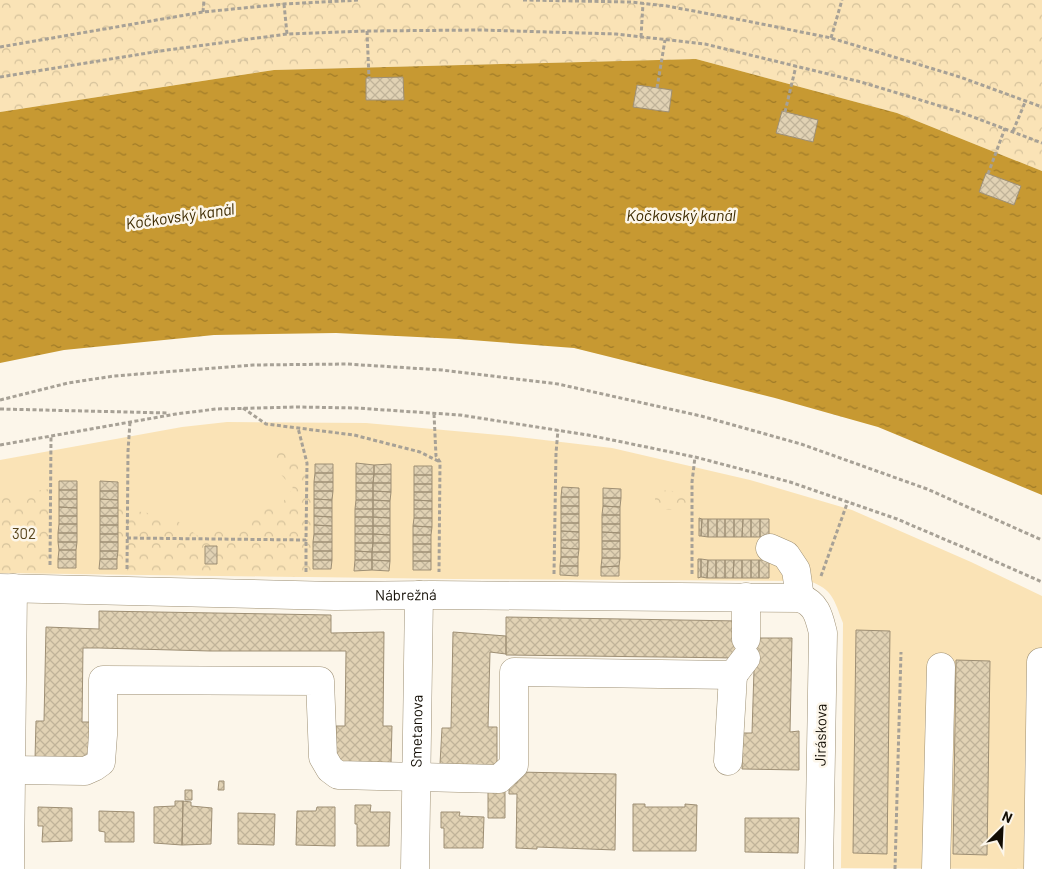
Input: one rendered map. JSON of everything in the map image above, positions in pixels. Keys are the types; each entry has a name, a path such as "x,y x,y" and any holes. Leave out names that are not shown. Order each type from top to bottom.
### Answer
{"street":[{"name":"Jiráskova","path":"770,548 786,555 796,570 805,601 818,612 823,633 819,869"},
{"name":"Nábrežná","path":"7,588 335,596 429,588 746,597 805,601"},
{"path":"7,588 11,770 10,869"},
{"name":"Smetanova","path":"416,869 418,777 429,588"},
{"path":"728,761 741,657 746,597"},
{"path":"11,770 85,771 94,768 101,762 103,742 102,680 320,681 323,757 330,769 338,775 500,779 514,765 514,672 741,657"},
{"path":"1038,869 1041,662"},
{"path":"936,869 941,666"}],"path":[{"path":"203,12 204,0"},
{"path":"0,47 203,12 284,4 360,0"},
{"path":"524,0 643,3 831,38 960,77 1042,107"},
{"path":"831,38 842,0"},
{"path":"641,37 643,3"},
{"path":"284,4 287,34"},
{"path":"0,77 160,51 287,34 481,30 616,34 705,44 861,82 960,112 1042,143"},
{"path":"367,31 369,78"},
{"path":"657,88 665,40"},
{"path":"785,112 796,66"},
{"path":"1013,131 1026,100"},
{"path":"988,174 1005,128"},
{"path":"0,400 68,383 114,376 254,365 366,366 442,370 558,384 702,416 801,444 927,489 1042,540"},
{"path":"243,408 266,424 354,436 420,452 440,462"},
{"path":"0,445 176,414 243,408 356,408 460,415 558,430 695,457 790,482 898,519 1042,582"},
{"path":"0,409 176,414"},
{"path":"429,588 440,462 436,456 434,414"},
{"path":"128,577 128,451 130,422"},
{"path":"298,428 307,463 306,580"},
{"path":"554,574 558,430"},
{"path":"50,436 50,567"},
{"path":"692,575 692,482 695,457"},
{"path":"805,601 848,501"},
{"path":"127,538 306,540"},
{"path":"895,869 900,652"}],"green space":[{"path":"0,0 1042,0 1042,171 897,113 696,59 274,70 0,112"},
{"path":"227,422 366,423 510,436 612,448 750,480 852,510 971,562 1042,596 1042,869 841,868 843,623 832,596 817,584 809,581 454,579 0,573 0,460 182,427"},
{"path":"277,445 296,459 314,491 313,577 118,574 118,508 172,517 198,536 224,529 247,530 254,515 283,502 293,488 267,459"},
{"name":"302","path":"49,489 48,572 0,572 0,496"},
{"path":"656,490 690,492 689,511 654,509"}],"water":[{"name":"Kočkovský kanál","path":"696,59 897,113 1042,171 1042,495 878,427 775,398 574,348 458,339 336,333 214,335 64,350 0,363 0,112 274,70"}],"building":[{"path":"403,77 404,100 366,100 366,78"},
{"path":"637,85 672,90 669,112 633,107"},
{"path":"782,111 818,120 813,142 776,133"},
{"path":"986,173 1021,186 1014,205 979,192"},
{"path":"356,463 374,465 374,474 356,474"},
{"path":"315,464 333,464 333,473 315,473"},
{"path":"391,464 391,474 374,474 374,465"},
{"path":"414,466 432,466 432,475 414,475"},
{"path":"315,473 333,473 333,482 314,482"},
{"path":"356,474 374,474 373,483 356,483"},
{"path":"374,474 391,474 391,483 373,483"},
{"path":"414,475 432,475 432,484 414,484"},
{"path":"59,481 77,481 77,490 59,490"},
{"path":"100,481 118,482 118,491 100,491"},
{"path":"314,482 333,482 333,491 314,491"},
{"path":"356,483 373,483 373,491 356,491"},
{"path":"373,483 391,483 391,492 373,491"},
{"path":"414,484 432,484 432,492 414,492"},
{"path":"562,487 579,488 579,497 561,497"},
{"path":"603,488 621,489 621,498 603,498"},
{"path":"59,490 77,490 77,499 59,499"},
{"path":"100,491 118,491 118,500 100,499"},
{"path":"314,491 333,491 332,500 314,499"},
{"path":"356,491 373,491 373,500 356,500"},
{"path":"373,491 391,492 390,501 373,500"},
{"path":"414,492 432,492 432,501 414,500"},
{"path":"561,497 579,497 579,506 561,506"},
{"path":"603,498 621,498 620,507 603,506"},
{"path":"59,499 77,499 77,508 59,507"},
{"path":"100,499 118,500 118,508 100,508"},
{"path":"314,499 332,500 332,508 314,508"},
{"path":"356,500 373,500 373,509 355,509"},
{"path":"373,500 390,501 390,509 373,509"},
{"path":"414,500 432,501 432,509 414,509"},
{"path":"561,506 579,506 579,514 561,514"},
{"path":"603,506 620,507 620,515 602,515"},
{"path":"59,507 77,508 77,516 59,516"},
{"path":"100,508 118,508 118,516 100,516"},
{"path":"314,508 332,508 332,517 314,516"},
{"path":"355,509 373,509 373,517 355,517"},
{"path":"373,509 390,509 390,518 373,517"},
{"path":"414,509 432,509 432,518 414,518"},
{"path":"561,514 579,514 579,523 561,523"},
{"path":"602,515 620,515 620,524 602,524"},
{"path":"59,516 77,516 77,524 59,524"},
{"path":"100,516 118,516 118,525 100,525"},
{"path":"314,516 332,517 332,526 314,525"},
{"path":"355,517 373,517 373,526 355,526"},
{"path":"373,517 390,518 390,526 373,526"},
{"path":"414,518 432,518 432,527 413,526"},
{"path":"699,518 702,519 701,536 699,536"},
{"path":"702,519 708,519 708,537 701,536"},
{"path":"708,519 717,519 717,537 708,537"},
{"path":"717,519 725,519 725,537 717,537"},
{"path":"725,519 734,519 734,537 725,537"},
{"path":"734,519 743,519 742,537 734,537"},
{"path":"743,519 751,519 751,537 742,537"},
{"path":"751,519 760,519 760,537 751,537"},
{"path":"760,519 769,519 769,537 760,537"},
{"path":"561,523 579,523 579,532 561,531"},
{"path":"59,524 77,524 77,533 58,533"},
{"path":"602,524 620,524 620,533 602,532"},
{"path":"100,525 118,525 118,534 100,534"},
{"path":"314,525 332,526 332,534 314,534"},
{"path":"355,526 373,526 373,534 355,534"},
{"path":"373,526 390,526 390,535 373,534"},
{"path":"413,526 432,527 431,535 413,535"},
{"path":"561,531 579,532 579,540 561,540"},
{"path":"602,532 620,533 620,541 602,541"},
{"path":"58,533 77,533 77,542 58,542"},
{"path":"100,534 118,534 118,542 100,542"},
{"path":"314,534 332,534 332,542 313,542"},
{"path":"355,534 373,534 373,543 355,543"},
{"path":"373,534 390,535 390,543 373,543"},
{"path":"413,535 431,535 431,544 413,544"},
{"path":"561,540 579,540 579,549 561,548"},
{"path":"602,541 620,541 620,549 602,549"},
{"path":"58,542 77,542 76,550 59,550"},
{"path":"100,542 118,542 118,551 100,551"},
{"path":"313,542 332,542 332,551 313,551"},
{"path":"355,543 373,543 372,552 355,551"},
{"path":"373,543 390,543 390,552 372,552"},
{"path":"413,544 431,544 431,552 413,552"},
{"path":"205,546 217,546 217,564 205,564"},
{"path":"561,548 579,549 578,557 561,557"},
{"path":"602,549 620,549 620,558 602,558"},
{"path":"59,550 76,550 76,559 58,559"},
{"path":"100,551 118,551 117,559 100,559"},
{"path":"313,551 332,551 332,560 313,560"},
{"path":"355,551 372,552 372,560 355,560"},
{"path":"372,552 390,552 390,561 372,560"},
{"path":"413,552 431,552 431,561 413,561"},
{"path":"561,557 578,557 578,566 560,566"},
{"path":"602,558 620,558 619,566 601,567"},
{"path":"58,559 76,559 76,568 58,568"},
{"path":"100,559 117,559 117,569 99,569"},
{"path":"698,559 701,559 701,577 698,578"},
{"path":"701,559 708,560 707,578 701,577"},
{"path":"313,560 332,560 331,569 313,569"},
{"path":"355,560 372,560 372,570 354,571"},
{"path":"372,560 390,561 389,571 372,570"},
{"path":"708,560 716,560 716,578 707,578"},
{"path":"716,560 725,560 725,578 716,578"},
{"path":"725,560 734,560 733,578 725,578"},
{"path":"734,560 742,560 742,578 733,578"},
{"path":"742,560 751,560 751,578 742,578"},
{"path":"751,560 759,560 759,578 751,578"},
{"path":"759,560 769,560 769,578 759,578"},
{"path":"413,561 431,561 431,570 413,570"},
{"path":"560,566 578,566 578,576 560,575"},
{"path":"619,566 619,576 601,576 601,567"},
{"path":"99,611 331,615 331,633 384,632 383,726 392,726 391,764 336,763 336,726 345,726 346,651 210,651 83,648 82,722 91,722 91,759 35,759 36,721 44,721 46,627 99,629"},
{"path":"506,617 739,621 738,658 506,655"},
{"path":"856,630 890,631 887,854 853,853"},
{"path":"453,632 506,636 506,654 490,652 488,727 497,727 497,766 440,764 442,728 451,728"},
{"path":"755,638 792,638 790,732 799,731 799,770 742,769 743,733 752,733"},
{"path":"956,660 990,661 987,855 953,854"},
{"path":"517,772 616,774 615,850 516,848 517,794 509,794 509,783 517,783"},
{"path":"219,781 224,781 224,790 218,790"},
{"path":"488,784 505,784 505,818 488,818"},
{"path":"185,790 192,790 192,800 185,800"},
{"path":"175,801 183,801 182,845 154,843 154,807 175,806"},
{"path":"183,801 191,802 191,806 212,808 211,844 182,845"},
{"path":"633,804 645,804 645,807 685,807 685,804 697,805 696,851 633,851"},
{"path":"355,805 371,805 370,812 390,812 389,846 357,846"},
{"path":"38,807 72,808 72,841 42,842 43,826 38,826"},
{"path":"317,807 335,807 335,846 296,845 297,811 316,811"},
{"path":"99,811 134,812 134,842 105,842 105,832 99,831"},
{"path":"441,812 460,812 459,816 484,817 483,848 444,848 444,828 441,828"},
{"path":"238,813 275,814 274,845 238,844"},
{"path":"745,818 799,818 798,853 745,852"}]}
